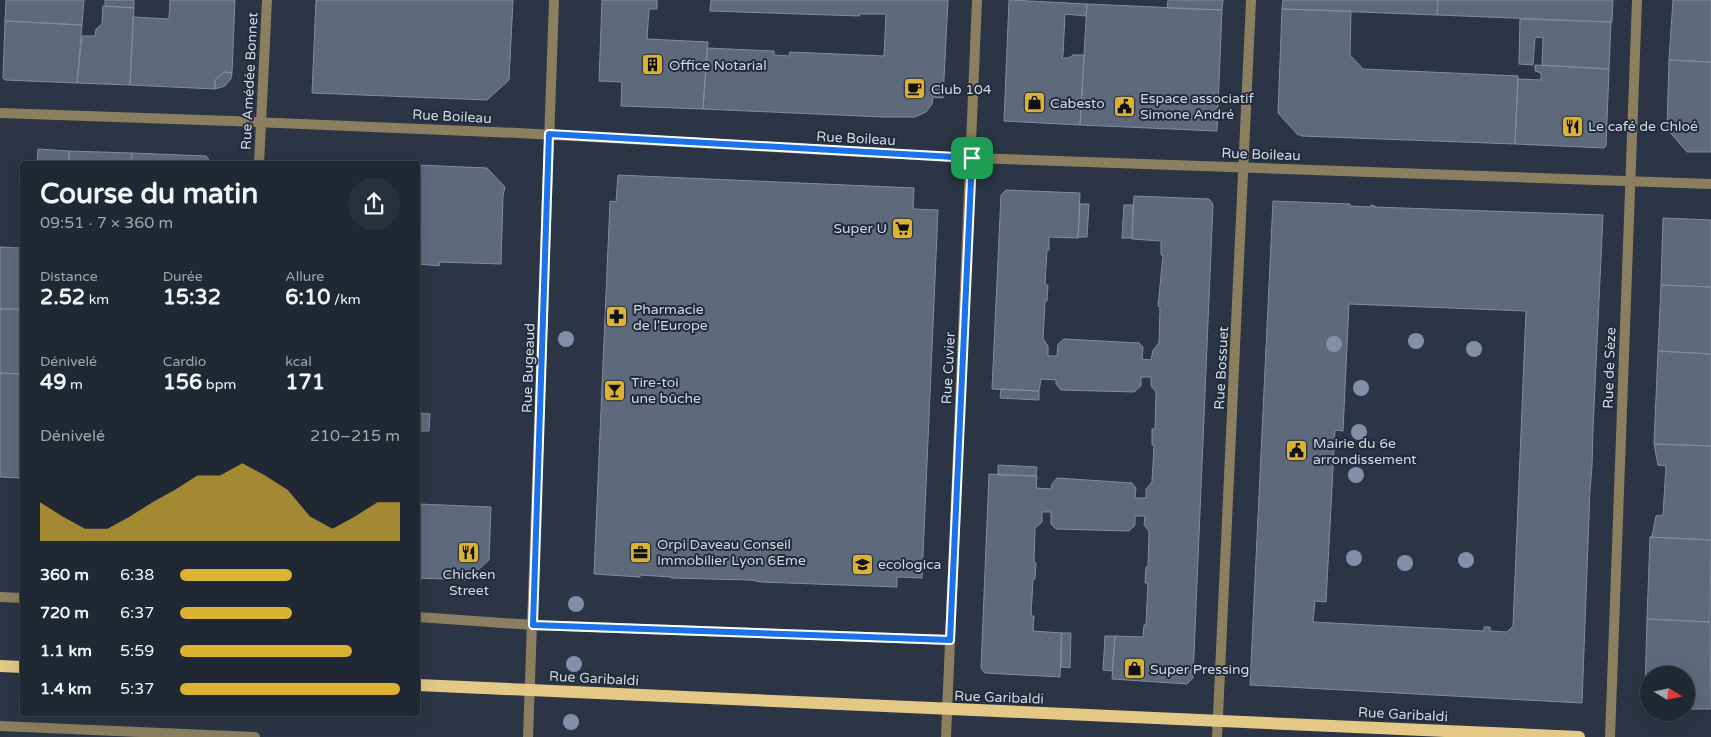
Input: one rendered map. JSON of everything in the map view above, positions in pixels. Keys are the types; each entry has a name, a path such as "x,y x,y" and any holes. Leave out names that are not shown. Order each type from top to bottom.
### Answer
{"main road":[{"path":"0,666 20,667"},
{"name":"Rue Garibaldi","path":"420,685 1579,737"}],"street":[{"name":"Rue Amédée Bonnet","path":"259,161 267,0"},
{"name":"Rue Bugeaud","path":"528,737 554,0"},
{"name":"Rue Cuvier","path":"946,737 972,158 977,0"},
{"name":"Rue Bossuet","path":"1217,737 1251,0"},
{"name":"Rue de Sèze","path":"1610,737 1637,0"},
{"name":"Rue Boileau","path":"0,113 549,134 972,158 1711,184"},
{"path":"0,597 20,598"},
{"path":"420,617 533,625 950,640"},
{"path":"0,726 255,737"}],"building":[{"path":"6,0 84,0 82,25 5,21"},
{"path":"105,0 134,0 134,8 105,6"},
{"path":"170,0 235,0 232,73 224,72 215,80 215,89 130,85 133,17 169,19"},
{"path":"316,0 513,0 509,80 487,100 312,93"},
{"name":"Office Notarial","path":"602,0 657,0 657,9 649,9 647,39 708,42 703,109 621,106 622,82 599,81"},
{"path":"711,0 948,0 943,98 933,97 932,104 926,112 915,117 703,109 707,48 774,51 774,55 789,56 790,52 884,56 886,14 859,14 860,16 710,11"},
{"path":"1009,0 1087,4 1086,16 1065,14 1062,58 1084,55 1080,125 1004,121"},
{"path":"1168,0 1223,0 1222,10 1167,8"},
{"path":"1283,0 1438,0 1437,15 1282,9"},
{"path":"1438,0 1613,0 1612,22 1437,15"},
{"path":"1673,0 1711,0 1711,62 1669,60"},
{"path":"1087,4 1222,10 1217,131 1080,125"},
{"path":"103,6 134,8 130,85 77,83 82,36 95,36 96,29 102,24"},
{"path":"1282,9 1351,11 1350,55 1363,69 1518,76 1515,144 1298,135 1278,113"},
{"path":"1520,19 1611,22 1609,69 1542,65 1543,38 1535,37 1533,65 1519,64"},
{"path":"5,21 82,25 77,83 5,80 3,78"},
{"path":"1669,60 1711,62 1711,152 1687,152 1667,129"},
{"path":"1535,65 1609,69 1606,146 1604,148 1515,144 1518,79 1541,80 1541,73 1535,71"},
{"path":"224,72 232,73 231,79 225,86 215,89 215,80"},
{"path":"38,149 69,151 69,161 37,161"},
{"path":"69,151 132,153 131,161 69,161"},
{"path":"132,153 206,156 210,161 131,161"},
{"path":"420,165 487,168 505,187 503,196 501,264 440,262 439,266 420,264"},
{"path":"618,175 914,188 913,209 938,210 922,578 897,577 897,587 594,574 610,201 616,202"},
{"path":"1006,190 1080,193 1078,238 1049,237 1045,285 1048,285 1047,301 1045,301 1043,339 1048,346 1048,356 1057,356 1058,344 1064,339 1139,343 1143,347 1142,359 1151,360 1153,350 1159,343 1160,307 1158,306 1163,255 1161,255 1161,241 1132,239 1134,196 1209,199 1213,204 1193,678 1187,684 1112,679 1115,636 1143,637 1144,625 1146,625 1148,583 1145,583 1146,567 1148,567 1149,531 1144,525 1145,516 1135,516 1135,525 1129,531 1056,529 1051,524 1051,512 1042,512 1042,522 1035,528 1034,562 1036,563 1031,616 1034,616 1033,631 1062,633 1060,677 985,673 981,668 989,474 1037,476 1036,488 1051,489 1052,484 1057,478 1132,483 1136,488 1135,498 1146,498 1146,489 1152,482 1154,445 1152,445 1152,429 1155,429 1156,392 1151,386 1151,377 1141,377 1141,386 1134,392 1061,390 1056,384 1056,380 1041,379 1039,391 992,389 1001,195"},
{"name":"Mairie du 6e arrondissement","path":"1273,201 1350,204 1350,206 1371,207 1371,205 1374,207 1603,215 1582,703 1250,685","holes":["1349,304 1526,311 1513,626 1507,632 1490,631 1490,627 1484,627 1484,631 1313,622 1315,601 1326,602 1335,430 1343,431"]},
{"path":"1080,204 1089,204 1087,237 1078,237"},
{"path":"1124,205 1133,205 1132,238 1122,238"},
{"path":"1663,218 1711,220 1711,287 1661,285"},
{"path":"0,247 20,248 20,309 0,309"},
{"path":"1661,285 1711,287 1711,354 1658,351"},
{"path":"0,309 20,309 20,374 0,373"},
{"path":"1658,351 1711,354 1711,446 1654,444"},
{"path":"0,373 20,374 20,478 0,477"},
{"path":"1001,389 1039,391 1039,400 1000,398"},
{"path":"420,413 430,414 429,431 420,431"},
{"path":"1654,444 1711,446 1711,540 1650,537 1652,536 1656,516 1663,515 1666,466 1658,465"},
{"path":"998,465 1037,467 1036,476 998,475"},
{"path":"420,504 491,507 489,560 467,580 420,578"},
{"path":"1650,537 1711,540 1710,622 1647,619"},
{"path":"1647,619 1710,622 1711,709 1695,709 1695,666 1646,666"},
{"path":"1061,633 1071,633 1070,668 1061,667"},
{"path":"1105,636 1115,636 1112,671 1103,670"}],"place":[{"name":"Office Notarial","path":"653,65"},
{"name":"Club 104","path":"915,89"},
{"name":"Cabesto","path":"1034,103"},
{"name":"Espace associatif Simone André","path":"1124,106"},
{"name":"Le café de Chloé","path":"1572,126"},
{"name":"Super U","path":"903,228"},
{"name":"Pharmacie de l'Europe","path":"617,317"},
{"name":"Tire-toi une bûche","path":"615,390"},
{"name":"Mairie du 6e arrondissement","path":"1297,451"},
{"name":"Chicken Street","path":"469,552"},
{"name":"Orpi Daveau Conseil Immobilier Lyon 6Eme","path":"641,552"},
{"name":"ecologica","path":"862,564"},
{"name":"Super Pressing","path":"1134,669"}],"route":[{"path":"549,134 972,158 950,640 533,625 549,134"}]}
